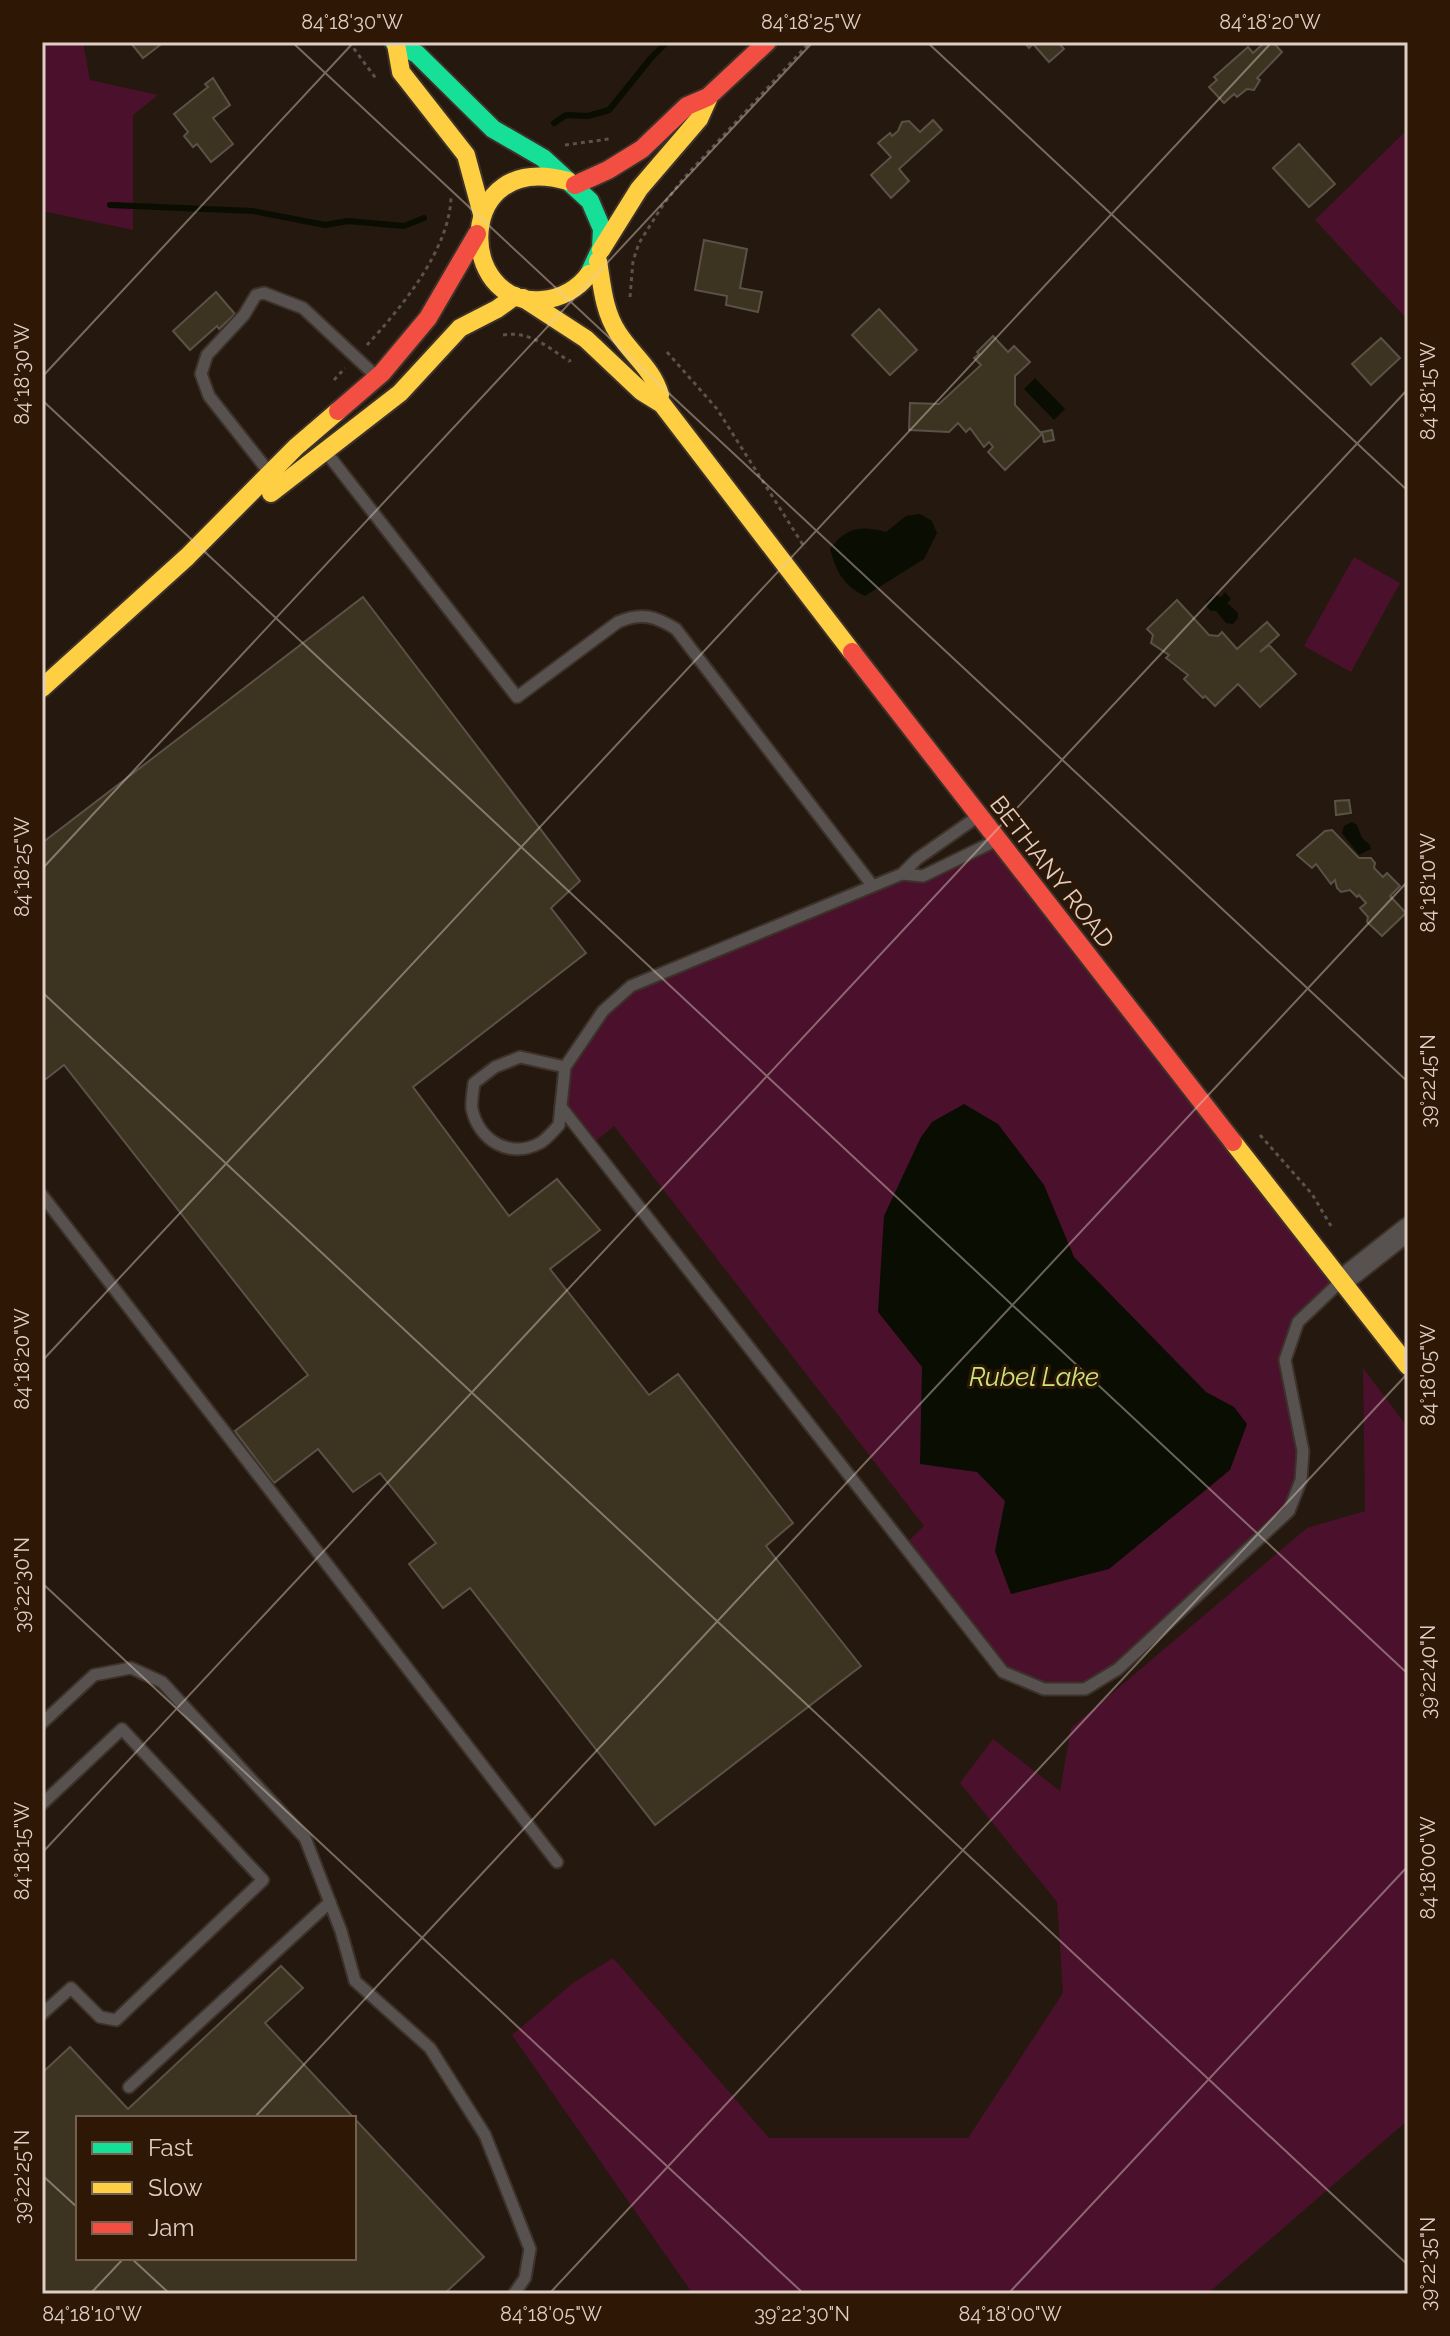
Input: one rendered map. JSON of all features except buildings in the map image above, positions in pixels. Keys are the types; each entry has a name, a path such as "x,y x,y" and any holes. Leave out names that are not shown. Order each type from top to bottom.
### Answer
{"main road":[{"path":"42,688 187,557 310,435 377,378 428,318 477,234 482,214 493,196 509,183 528,176 548,175 572,183 608,170 642,149 687,106 708,97 767,42"},
{"path":"395,43 418,53 457,96 496,132 549,162 572,183 596,210 602,230 600,256"},
{"path":"395,43 401,72 466,155 482,214"},
{"path":"477,234 480,255 489,274 519,297 544,300 564,296 582,285 639,189 699,119 708,97"},
{"name":"BETHANY ROAD","path":"600,256 605,303 612,322 629,348 657,379 662,404"},
{"path":"187,557 400,393 460,328 519,297"},
{"name":"BETHANY ROAD","path":"519,297 586,339 641,391 662,404 978,817 1408,1366"}],"street":[{"path":"1342,1281 1408,1229"}],"lane":[{"path":"270,473 209,396 201,374 207,355 244,315 260,292 303,308 377,378"},
{"path":"310,435 517,697 618,622 635,615 656,617 676,629 872,885"},
{"path":"565,1067 520,1057 495,1067 474,1083 471,1105 478,1127 495,1145 518,1151 541,1142 559,1125 565,1067 603,1011 631,986 902,874 917,859 978,817"},
{"path":"902,874 923,876 997,841"},
{"path":"561,1107 1003,1672 1044,1689 1085,1689 1118,1669 1289,1511 1301,1480 1303,1451 1285,1360 1298,1322 1342,1281"},
{"path":"42,1195 557,1862"},
{"path":"42,1723 94,1675 131,1668 162,1682 305,1838 330,1902 355,1981 430,2048 485,2135 530,2249 525,2278 514,2294"},
{"path":"42,1804 122,1729 263,1880 116,2020 100,2017 71,1988 42,2014"},
{"path":"129,2087 330,1902"}],"path":[{"path":"349,42 377,80"},
{"path":"632,305 633,261 649,225 683,179 810,42"},
{"path":"335,379 403,304 418,280 448,220 451,190"},
{"path":"495,336 509,333 523,335 537,340 569,361"},
{"path":"666,351 717,409 804,547"},
{"path":"1256,1132 1312,1194 1331,1226"}],"shaded area":[{"path":"42,42 83,42 90,80 158,95 133,115 133,230 42,211"},
{"path":"1408,129 1408,320 1315,220"},
{"path":"1354,557 1400,583 1351,672 1304,646"},
{"path":"997,841 1342,1281 1298,1322 1285,1360 1303,1451 1289,1511 1118,1669 1085,1689 1044,1689 1003,1672 904,1545 924,1526 614,1126 591,1145 561,1107 565,1067 603,1011 631,986 872,885 923,876"},
{"path":"1363,1368 1408,1428 1408,2120 1207,2294 693,2294 512,2035 573,1983 613,1958 769,2138 968,2138 1063,1993 1057,1902 960,1783 993,1739 1060,1791 1071,1728 1307,1528 1365,1511"}],"water":[{"path":"1035,378 1065,409 1054,420 1024,389"},
{"path":"920,514 932,521 937,533 924,559 865,596 846,583 838,572 830,549 842,536 862,529 886,532 906,516"},
{"path":"1225,592 1231,599 1227,603 1238,613 1233,624 1226,623 1216,611 1206,606 1214,594 1221,597"},
{"path":"1352,822 1371,849 1359,855 1342,833 1344,826"},
{"name":"Rubel Lake","path":"964,1104 998,1124 1044,1185 1074,1257 1206,1392 1234,1407 1247,1424 1230,1470 1109,1569 1011,1594 995,1551 1005,1501 977,1472 920,1464 922,1367 878,1312 884,1216 921,1137 932,1122"}],"waterway":[{"path":"554,123 566,115 588,116 609,110 667,42"},
{"path":"110,205 253,211 325,225 348,221 404,226 424,218"}],"traffic: fast":[{"path":"394,42 417,54 493,129 543,158 590,201 602,229 601,248 589,274"}],"traffic: slow":[{"path":"396,44 401,72 466,155 482,214"},
{"path":"601,250 639,189 699,119 708,99"},
{"path":"568,181 530,177 503,187 487,206 480,231 482,257 494,280 514,296 542,300 556,297 574,288 589,274"},
{"path":"598,261 604,298 613,325 642,362 660,395"},
{"path":"271,493 400,393 460,328 515,296"},
{"path":"523,298 586,339 641,391 662,404 852,652"},
{"path":"42,688 187,557 296,447 338,411"},
{"path":"1233,1142 1408,1366"}],"traffic: jam":[{"path":"575,185 608,170 642,149 687,106 708,97 767,42"},
{"path":"338,411 382,373 428,318 477,234"},
{"path":"852,652 1233,1142"}]}
